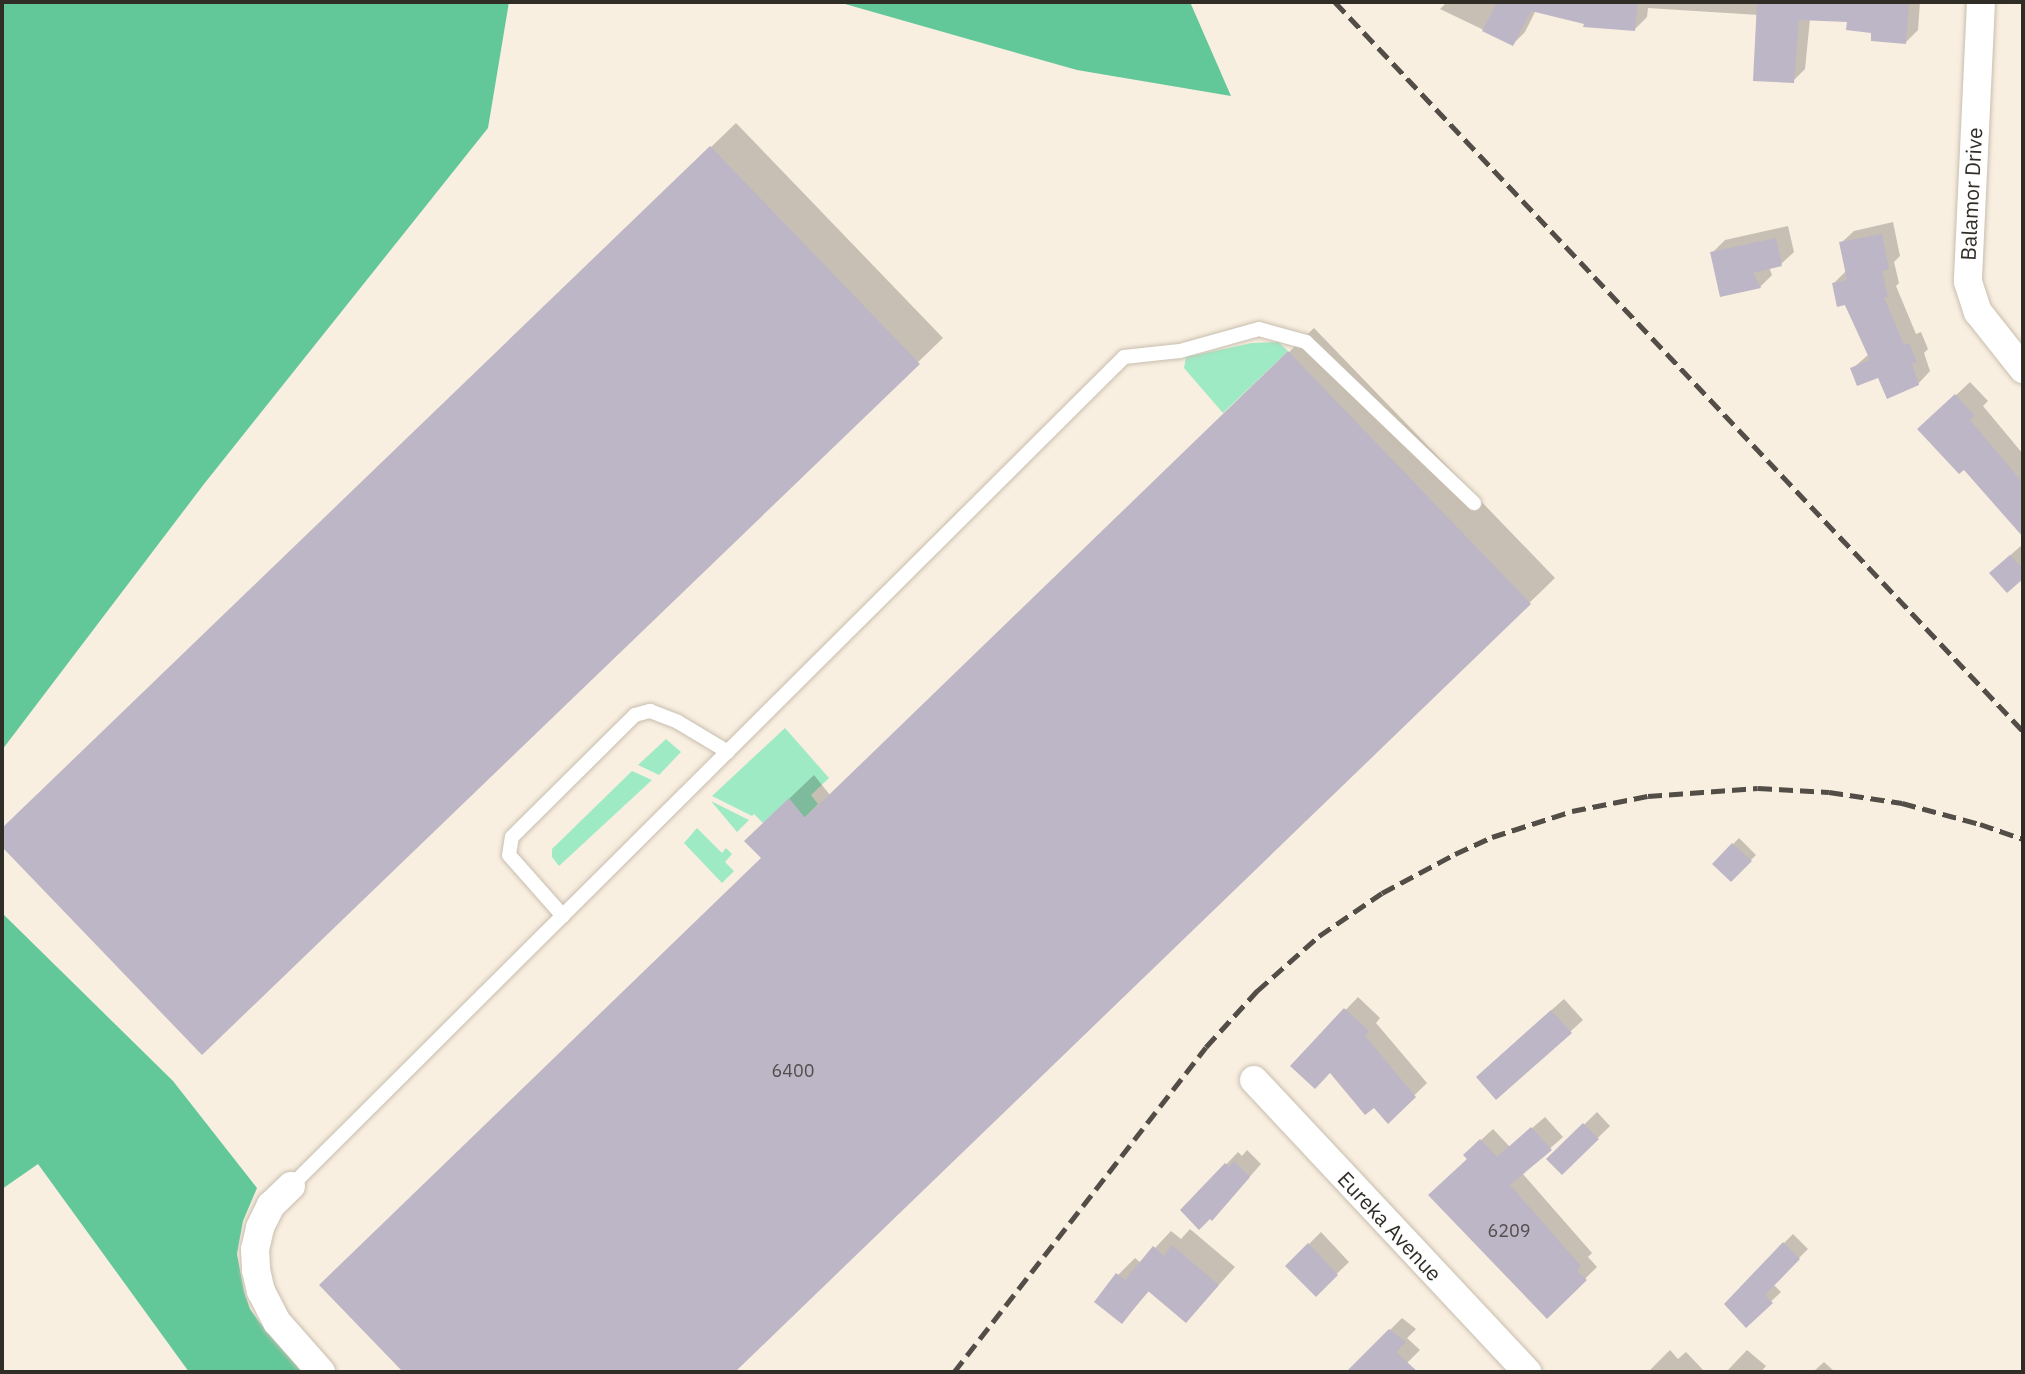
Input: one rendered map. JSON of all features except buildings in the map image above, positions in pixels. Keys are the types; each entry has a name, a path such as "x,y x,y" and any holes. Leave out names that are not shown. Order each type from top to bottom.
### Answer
{"street":[{"name":"Balamor Drive","path":"1981,2 1968,282 1978,312 2023,369"},
{"name":"Eureka Avenue","path":"1254,1080 1527,1372"},
{"path":"292,1186 271,1205 260,1228 256,1270 261,1291 277,1322 321,1372"}],"lane":[{"path":"292,1186 1124,357 1180,351 1259,329 1306,342 1474,503"},
{"path":"563,916 509,855 512,836 635,715 650,711 678,722 728,752"}],"green space":[{"path":"2,2 509,2 488,128 204,484 2,750"},
{"path":"838,2 1190,2 1231,96 1077,70"},
{"path":"1278,342 1288,351 1223,413 1184,368 1186,357 1252,343"},
{"path":"785,728 829,778 811,795 818,804 804,818 789,799 763,823 754,814 752,816 712,796"},
{"path":"666,739 681,752 659,775 638,765"},
{"path":"632,771 652,780 559,866 552,857 552,849"},
{"path":"711,801 749,820 737,832"},
{"path":"697,828 722,853 726,848 732,854 725,862 734,871 722,883 684,843"},
{"path":"2,913 173,1081 257,1188 243,1221 237,1254 244,1291 250,1309 260,1323 305,1372 189,1372 38,1164 2,1189"}],"railway":[{"path":"1335,2 2023,731"},
{"path":"954,1372 1206,1047 1257,991 1319,936 1382,893 1455,854 1492,837 1572,811 1648,796 1758,788 1829,792 1902,803 1980,824 2023,839"}]}
